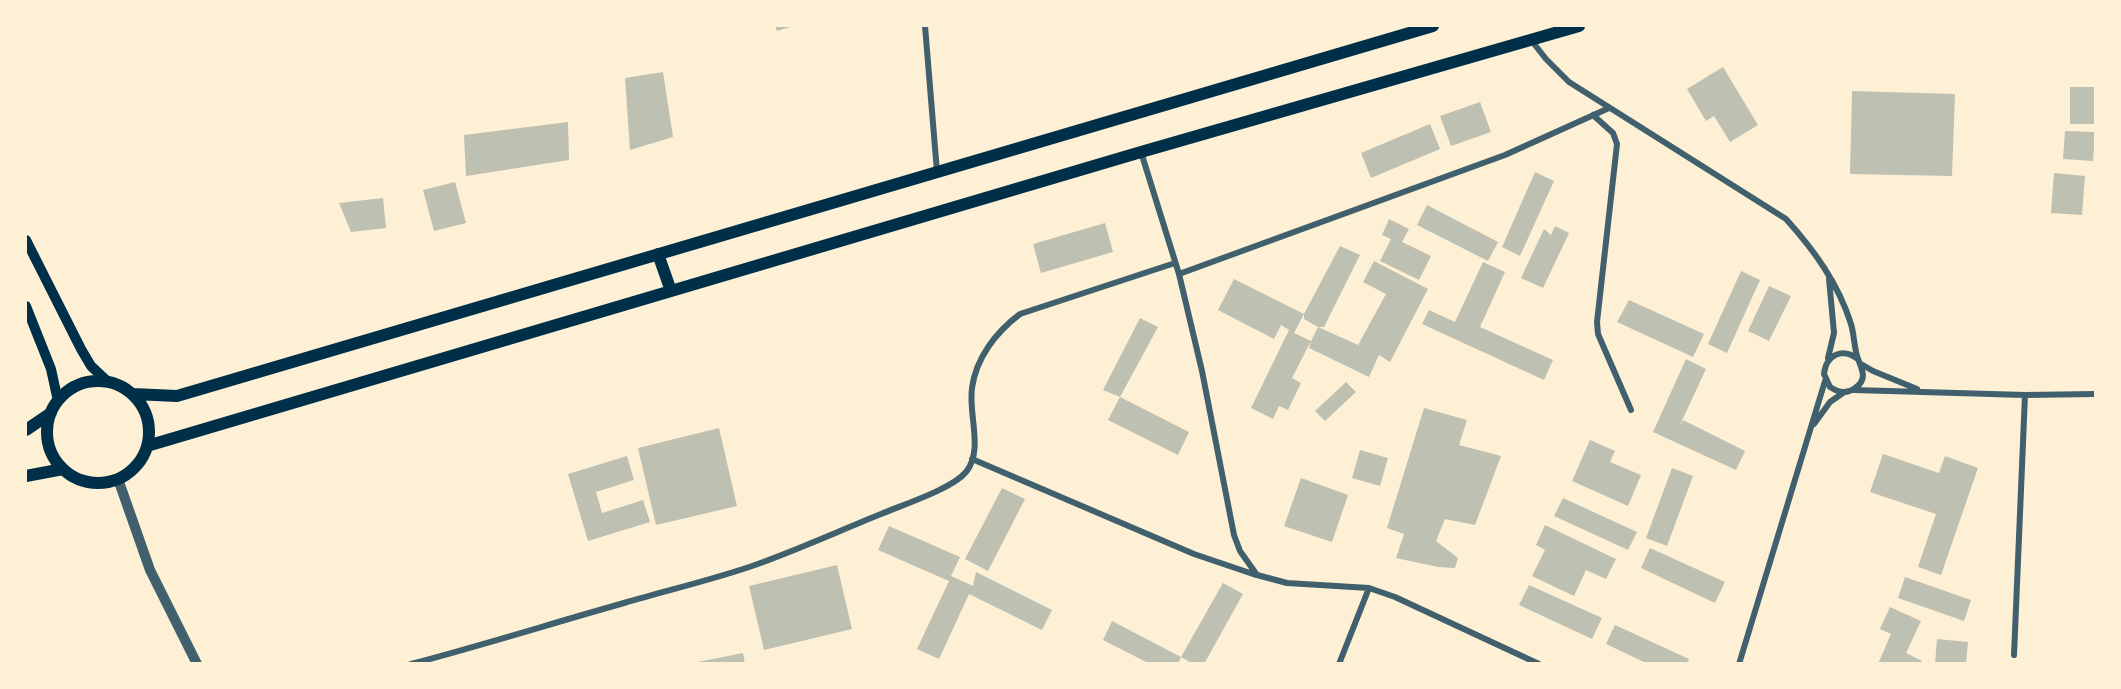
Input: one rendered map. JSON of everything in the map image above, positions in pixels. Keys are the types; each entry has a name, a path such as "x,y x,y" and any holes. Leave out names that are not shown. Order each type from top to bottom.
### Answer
{"main road":[{"path":"133,394 177,396 1433,26"},
{"path":"147,446 1141,152 1579,26"},
{"path":"26,240 81,349 91,366 108,382"},
{"path":"658,254 671,291"},
{"path":"26,306 51,369 58,401"},
{"path":"94,381 121,386 133,394 144,409 149,428 147,446 141,460 118,479 94,483 72,476 63,469 48,443 51,413 58,401 80,384 94,381"},
{"path":"26,430 51,413"},
{"path":"26,476 63,469"}],"street":[{"path":"925,26 937,172"},
{"path":"1531,40 1569,82 1785,219 1808,244 1840,295 1851,326 1863,375 1854,390"},
{"path":"1179,274 1504,155 1610,108"},
{"path":"1593,115 1613,133 1617,144 1597,322 1598,334 1631,410"},
{"path":"1141,152 1179,274 1202,371 1234,535 1240,551 1257,575"},
{"path":"411,663 483,645 754,565 956,481 966,471 972,459 974,444 972,389 977,369 987,349 1003,327 1020,314 1175,263"},
{"path":"1739,663 1825,381 1824,374 1834,333 1828,273"},
{"path":"1828,360 1837,354 1848,353 1880,374 1923,391"},
{"path":"1825,381 1830,387 1843,393"},
{"path":"1807,435 1830,402 1843,393 1854,390 2025,395 2096,394"},
{"path":"2014,655 2025,395"},
{"path":"972,459 1194,554 1287,583 1370,588 1395,597 1539,663"},
{"path":"118,479 150,570 197,663"},
{"path":"1339,663 1370,588"}],"building":[{"path":"775,26 794,26 777,31"},
{"path":"1723,67 1758,125 1730,142 1714,116 1706,121 1687,89"},
{"path":"663,72 673,137 630,150 625,78"},
{"path":"2070,87 2096,87 2096,124 2070,124"},
{"path":"1852,91 1955,94 1952,176 1850,174"},
{"path":"1480,102 1491,132 1451,146 1440,116"},
{"path":"568,122 569,160 466,176 464,135"},
{"path":"1430,124 1440,149 1371,178 1361,153"},
{"path":"2065,131 2095,132 2093,161 2063,159"},
{"path":"1535,172 1554,181 1520,256 1502,247"},
{"path":"2054,173 2085,176 2082,215 2051,213"},
{"path":"455,182 466,223 434,231 423,190"},
{"path":"383,198 386,228 351,232 339,203"},
{"path":"1427,205 1498,242 1488,261 1417,225"},
{"path":"1389,219 1409,229 1402,242 1431,256 1419,280 1380,261 1391,239 1382,235"},
{"path":"1105,223 1113,252 1041,273 1033,244"},
{"path":"1555,226 1569,233 1543,288 1521,278 1544,229 1551,235"},
{"path":"1340,246 1360,255 1324,327 1318,327 1304,319 1304,314"},
{"path":"1374,261 1428,289 1390,362 1379,355 1369,377 1309,348 1318,327 1358,345 1386,294 1363,282"},
{"path":"1483,262 1505,272 1480,327 1553,360 1544,380 1422,324 1429,310 1455,322"},
{"path":"1741,271 1760,280 1727,353 1708,344"},
{"path":"1234,279 1304,314 1294,333 1311,341 1292,378 1301,383 1288,410 1279,406 1273,419 1251,408 1289,330 1281,325 1274,339 1218,310"},
{"path":"1769,286 1791,296 1769,341 1748,331"},
{"path":"1629,300 1704,334 1693,357 1617,322"},
{"path":"1140,318 1158,327 1120,397 1103,390"},
{"path":"1686,359 1706,369 1678,429 1683,420 1745,451 1736,470 1653,432"},
{"path":"1346,382 1356,392 1325,421 1315,411"},
{"path":"1120,397 1189,432 1178,455 1108,420"},
{"path":"1424,408 1467,420 1459,445 1501,456 1475,525 1445,519 1436,541 1458,558 1455,568 1438,567 1396,558 1404,534 1387,528"},
{"path":"719,428 737,506 656,525 638,448"},
{"path":"1590,440 1615,451 1610,462 1641,475 1628,506 1572,481"},
{"path":"1360,450 1388,458 1380,486 1352,478"},
{"path":"1883,454 1939,473 1945,456 1978,468 1941,575 1918,567 1936,514 1870,492"},
{"path":"627,456 634,480 596,492 602,513 643,500 650,522 588,541 568,474"},
{"path":"1672,468 1693,476 1667,546 1646,538"},
{"path":"1301,478 1348,495 1332,542 1284,526"},
{"path":"1002,488 1025,499 988,571 965,559"},
{"path":"1563,498 1637,532 1628,550 1554,516"},
{"path":"1545,525 1616,559 1606,579 1586,570 1574,596 1532,576 1545,550 1536,545"},
{"path":"889,526 960,557 951,576 973,586 976,572 1052,610 1042,630 969,594 939,659 917,649 949,581 878,550"},
{"path":"1650,548 1725,582 1715,603 1641,568"},
{"path":"837,565 852,629 764,650 749,586"},
{"path":"1905,577 1971,600 1964,621 1898,598"},
{"path":"1223,583 1243,594 1204,664 1193,664 1181,657"},
{"path":"1529,585 1602,618 1592,639 1519,605"},
{"path":"1890,607 1921,621 1906,653 1922,661 1921,664 1878,664 1891,634 1880,629"},
{"path":"1112,621 1181,657 1178,664 1150,664 1103,640"},
{"path":"1615,625 1689,659 1687,664 1648,664 1606,644"},
{"path":"1937,639 1968,642 1966,664 1935,664"},
{"path":"743,653 745,664 698,664 698,662"}]}
